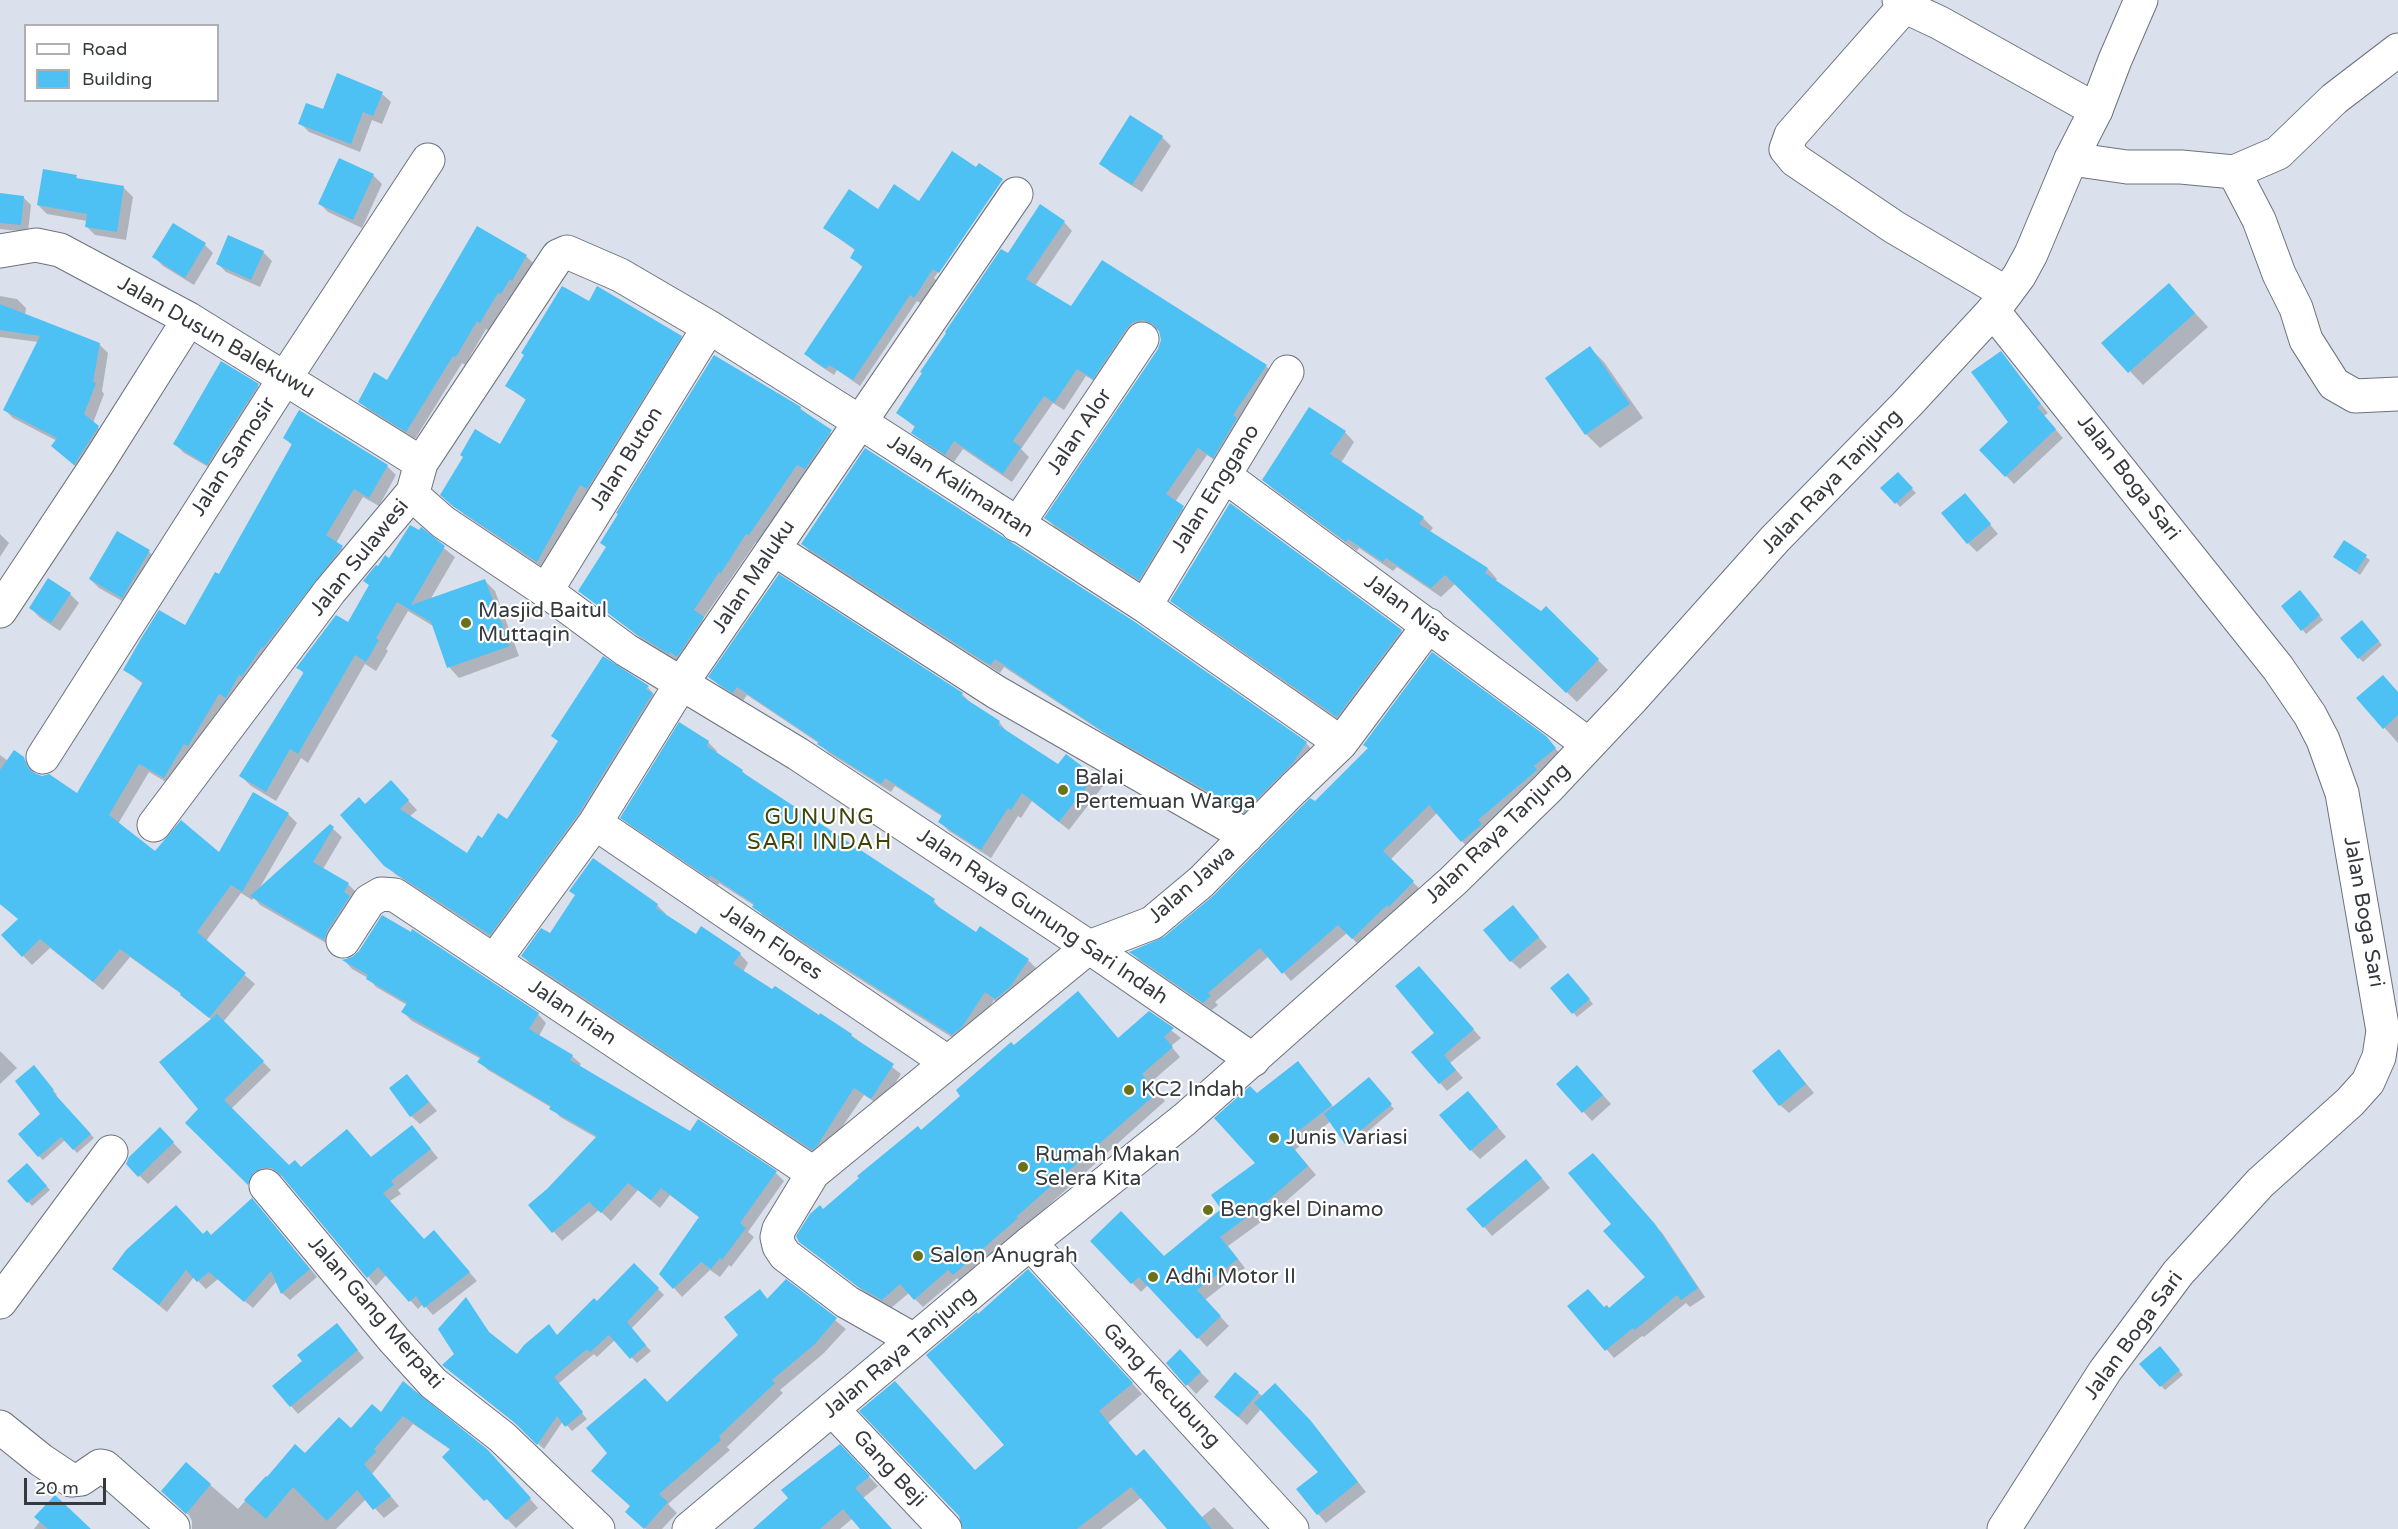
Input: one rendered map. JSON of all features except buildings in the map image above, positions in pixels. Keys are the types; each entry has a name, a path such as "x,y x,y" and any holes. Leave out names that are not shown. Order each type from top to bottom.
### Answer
{"street":[{"name":"Jalan Raya Tanjung","path":"690,1529 1030,1244 1106,1185 1253,1060 1491,845 1588,744 1735,585 1775,538 1900,411 1999,302 2031,254 2071,159 2096,110 2141,0"},
{"path":"1999,302 1894,227 1794,160 1786,149 1791,135 1905,2 2096,110"},
{"path":"2071,159 2127,167 2181,167 2234,172 2278,153 2334,99 2398,50"},
{"name":"Jalan Samosir","path":"44,757 285,378 428,160"},
{"path":"2234,172 2259,220 2279,274 2296,308 2306,340 2334,384 2355,396 2398,394"},
{"name":"Jalan Maluku","path":"494,961 595,823 681,684 1016,194"},
{"name":"Jalan Dusun Balekuwu","path":"0,251 36,245 56,248 189,319 285,378 417,478"},
{"name":"Jalan Kalimantan","path":"567,252 620,275 709,327 860,422 1145,606 1341,743"},
{"name":"Jalan Sulawesi","path":"154,825 417,478 558,256 567,252"},
{"name":"Jalan Boga Sari","path":"1999,302 2278,668 2310,715 2334,766 2342,794 2383,1031 2379,1057 2368,1082 2350,1102 2260,1183 2178,1273 2105,1371 2004,1529"},
{"path":"0,610 98,463 189,319"},
{"name":"Jalan Buton","path":"546,591 709,327"},
{"name":"Jalan Alor","path":"1017,525 1142,339"},
{"name":"Jalan Enggano","path":"1145,606 1287,372"},
{"name":"Jalan Nias","path":"1225,476 1588,744"},
{"name":"Jalan Raya Gunung Sari Indah","path":"417,478 417,499 443,522 546,591 626,650 798,754 1089,947 1253,1060"},
{"path":"774,549 996,692 1248,836"},
{"name":"Jalan Jawa","path":"914,1340 847,1302 783,1252 777,1237 779,1229 786,1221 813,1173 1089,947 1152,923 1201,882 1341,743 1429,625"},
{"name":"Jalan Flores","path":"595,823 947,1062"},
{"name":"Jalan Irian","path":"343,941 369,901 378,895 388,893 395,895 813,1173"},
{"path":"0,1302 111,1152"},
{"name":"Jalan Gang Merpati","path":"266,1186 394,1340 433,1383 502,1437 598,1529"},
{"name":"Gang Kecubung","path":"1030,1244 1292,1529"},
{"name":"Gang Beji","path":"832,1409 945,1529"},
{"path":"0,1426 71,1480 81,1479 100,1466 105,1467 173,1527"}],"place":[{"name":"Masjid Baitul Muttaqin","path":"466,623"},
{"name":"Balai Pertemuan Warga","path":"1063,790"},
{"name":"KC2 Indah","path":"1129,1090"},
{"name":"Junis Variasi","path":"1274,1138"},
{"name":"Rumah Makan Selera Kita","path":"1023,1167"},
{"name":"Bengkel Dinamo","path":"1208,1210"},
{"name":"Salon Anugrah","path":"918,1256"},
{"name":"Adhi Motor II","path":"1153,1277"}],"district":[{"name":"GUNUNG SARI INDAH","path":"820,830"}]}
